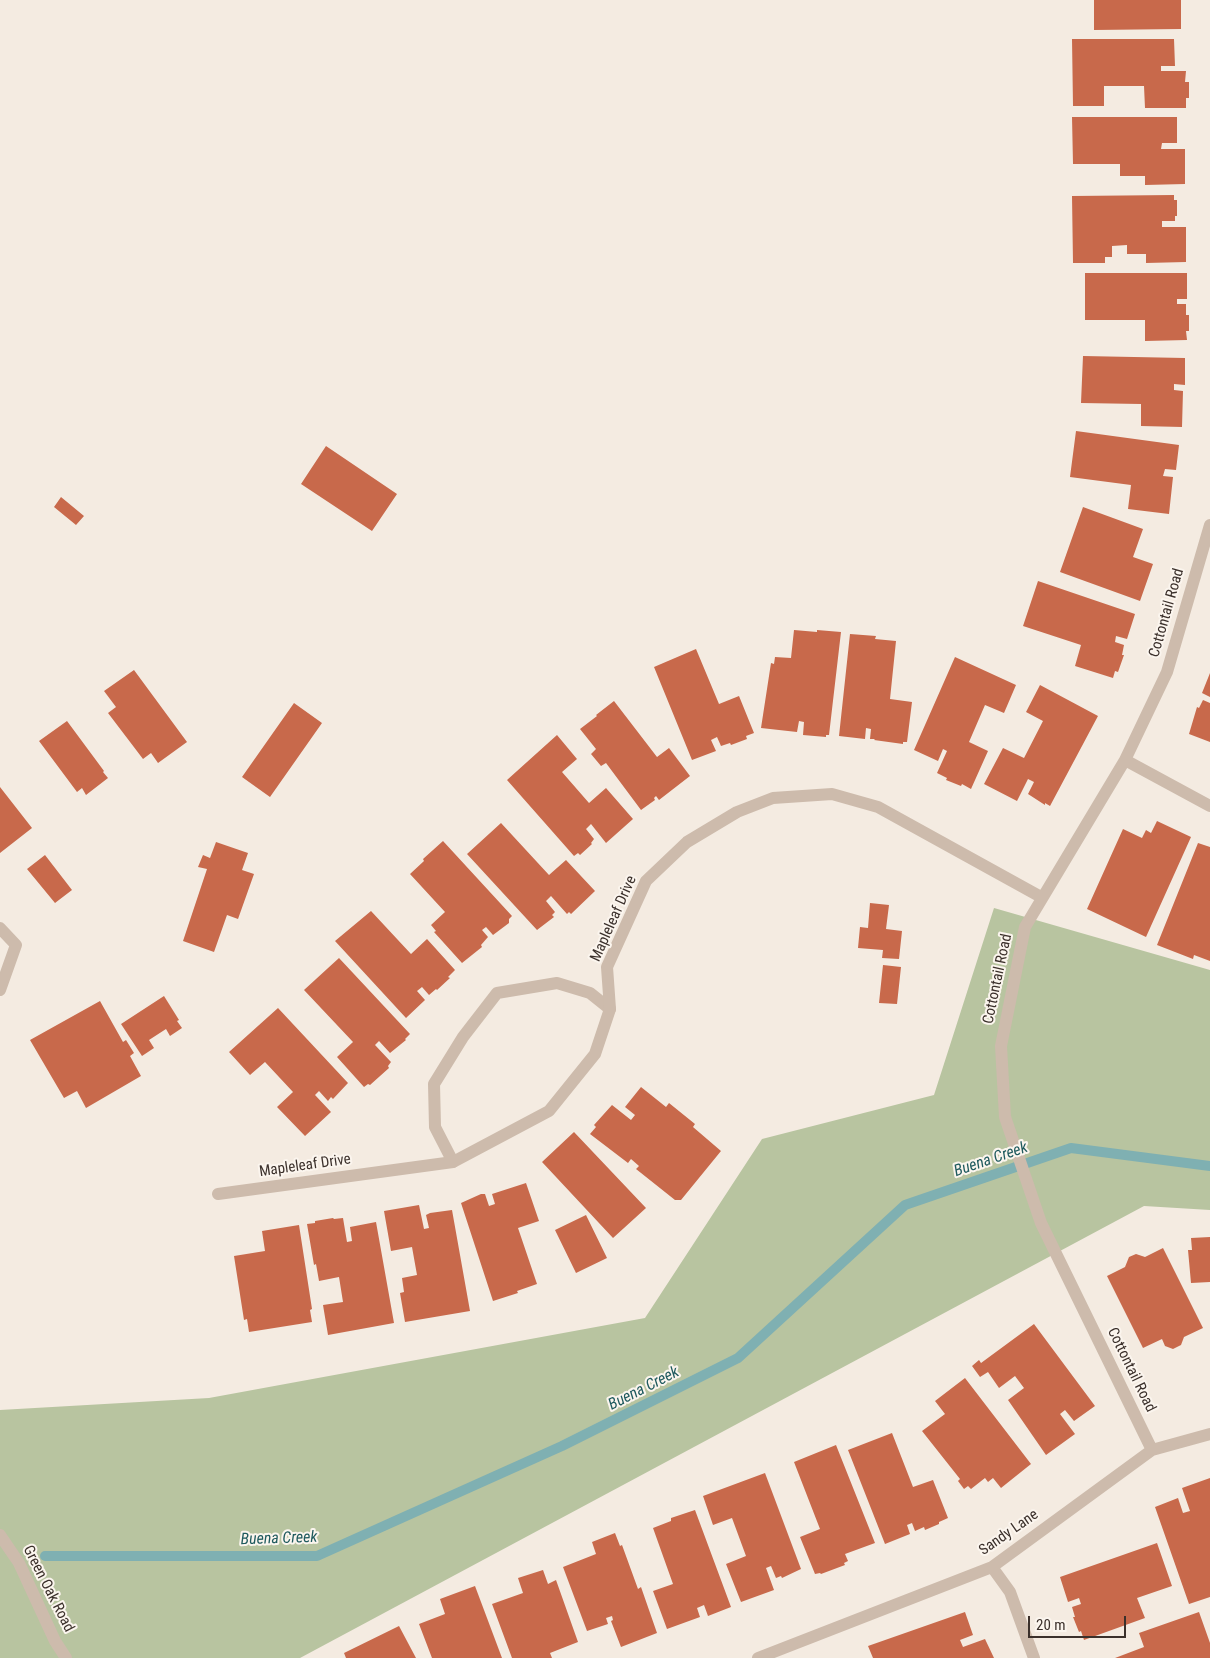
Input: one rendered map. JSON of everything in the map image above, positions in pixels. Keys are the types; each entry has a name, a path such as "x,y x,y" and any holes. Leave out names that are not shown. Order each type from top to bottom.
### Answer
{"street":[{"name":"Cottontail Road","path":"1152,1450 1041,1223 1005,1117 1000,1046 1025,927 1125,760 1167,672 1210,525"},
{"path":"1125,760 1210,806"},
{"name":"Mapleleaf Drive","path":"218,1194 453,1162 550,1111 595,1054 610,1009 607,967 646,881 686,842 737,812 773,798 832,794 878,807 1042,897"},
{"path":"0,928 16,945 0,990"},
{"path":"453,1162 435,1127 434,1084 462,1037 497,993 557,983 590,993 610,1009"},
{"name":"Sandy Lane","path":"758,1658 992,1567 1152,1450 1210,1434"},
{"name":"Green Oak Road","path":"0,1535 19,1562 55,1641 66,1658"},
{"path":"992,1567 1010,1592 1034,1658"}],"green space":[{"path":"994,908 1210,970 1210,1210 1144,1206 300,1658 0,1658 0,1410 209,1398 645,1318 762,1139 934,1095"}],"building":[{"path":"1094,0 1181,0 1181,29 1094,30"},
{"path":"1072,39 1174,39 1175,66 1161,66 1161,71 1186,71 1185,82 1189,82 1189,98 1186,98 1186,108 1145,108 1144,86 1104,86 1104,106 1073,106"},
{"path":"1072,117 1177,117 1177,143 1162,143 1161,149 1185,149 1185,184 1145,185 1145,176 1120,176 1120,164 1073,164"},
{"path":"1174,195 1174,200 1177,200 1177,216 1175,216 1175,221 1162,221 1162,227 1186,227 1186,262 1146,263 1146,254 1127,254 1127,245 1112,246 1112,257 1105,257 1105,263 1073,263 1072,196"},
{"path":"1085,273 1187,273 1187,299 1177,299 1177,304 1186,304 1186,315 1189,315 1189,331 1186,331 1187,340 1145,341 1145,320 1085,320"},
{"path":"1083,356 1185,358 1185,385 1174,384 1174,390 1183,391 1182,427 1141,426 1141,404 1081,403"},
{"path":"1076,431 1179,445 1176,470 1165,469 1163,476 1173,477 1169,514 1128,509 1131,485 1070,477"},
{"path":"326,446 397,494 372,531 301,484"},
{"path":"61,497 84,516 76,525 54,507"},
{"path":"1083,507 1143,529 1133,557 1153,564 1140,601 1060,572"},
{"path":"1038,581 1135,614 1127,639 1116,636 1115,642 1124,645 1122,655 1124,655 1118,672 1115,671 1113,678 1075,666 1081,645 1023,626"},
{"path":"794,630 841,632 829,735 826,735 826,737 803,735 804,722 799,721 797,732 761,728 771,663 774,664 775,657 791,658"},
{"path":"850,634 876,636 875,639 896,641 890,699 912,702 907,742 903,742 903,744 870,739 871,729 866,728 865,739 839,736"},
{"path":"696,649 719,704 739,696 754,733 746,736 747,739 731,745 730,743 721,746 717,737 711,740 716,751 692,760 654,667"},
{"path":"955,657 1016,685 1004,713 985,705 969,742 988,751 971,789 962,784 961,786 946,780 947,778 937,773 947,751 943,749 938,761 914,750"},
{"path":"134,670 187,742 158,763 151,753 143,759 108,713 116,707 104,691"},
{"path":"1210,673 1210,697 1202,693"},
{"path":"1040,685 1098,716 1050,806 1045,803 1045,805 1028,794 1034,782 1028,779 1017,801 984,784 1003,748 1024,758 1043,721 1026,712"},
{"path":"1203,700 1210,703 1210,742 1189,734 1197,707 1199,708"},
{"path":"614,701 657,757 669,748 690,776 659,800 656,796 655,800 641,810 606,763 601,766 591,754 596,749 580,729"},
{"path":"294,703 322,723 270,797 242,777"},
{"path":"67,721 108,778 86,795 82,788 77,792 39,741"},
{"path":"557,735 577,759 562,772 589,803 606,788 633,819 606,843 591,824 586,829 594,839 592,844 580,855 578,853 574,856 507,780"},
{"path":"0,787 32,828 0,853"},
{"path":"1157,821 1191,837 1146,937 1087,909 1123,829 1142,838 1146,830 1151,833"},
{"path":"501,823 549,875 566,860 595,891 571,914 569,912 567,914 551,896 546,901 555,912 552,915 554,917 537,930 467,854"},
{"path":"443,841 512,916 509,919 509,923 493,935 486,927 482,930 488,937 481,945 482,947 462,963 434,932 436,931 431,925 445,912 410,874"},
{"path":"216,842 248,853 242,870 254,874 238,919 227,915 214,952 183,941 207,869 198,867 203,855 210,858"},
{"path":"1198,843 1210,847 1210,961 1194,955 1193,959 1157,945"},
{"path":"45,855 72,890 55,903 27,869"},
{"path":"870,903 889,905 886,929 902,931 899,959 882,958 883,950 858,948 860,927 868,928"},
{"path":"371,911 411,954 427,939 455,970 448,977 450,978 429,995 422,987 417,991 425,1000 406,1018 335,941"},
{"path":"339,958 410,1034 406,1040 390,1053 379,1041 375,1045 391,1062 388,1066 389,1068 370,1085 368,1084 364,1087 337,1057 353,1042 304,990"},
{"path":"883,965 901,967 897,1004 879,1003"},
{"path":"164,996 182,1028 170,1036 166,1029 149,1040 154,1048 142,1056 121,1024"},
{"path":"100,1001 123,1042 126,1040 134,1053 130,1056 141,1076 86,1108 77,1091 64,1098 30,1040"},
{"path":"278,1008 348,1083 333,1099 331,1097 328,1101 319,1091 315,1095 331,1112 305,1136 277,1107 293,1092 265,1062 250,1075 229,1052"},
{"path":"641,1087 666,1107 669,1103 695,1124 693,1127 721,1151 681,1200 675,1200 636,1169 639,1166 631,1159 628,1163 590,1134 596,1127 594,1125 612,1105 631,1120 635,1115 625,1107"},
{"path":"574,1132 646,1208 613,1238 542,1162"},
{"path":"526,1183 539,1221 518,1228 537,1284 517,1291 518,1293 493,1301 461,1203 485,1194 489,1206 495,1204 492,1194"},
{"path":"419,1205 424,1229 429,1228 426,1215 452,1210 470,1311 405,1322 400,1293 404,1292 402,1278 417,1275 412,1247 391,1251 384,1211"},
{"path":"586,1215 607,1258 576,1273 555,1230"},
{"path":"333,1218 343,1218 347,1242 352,1241 350,1227 376,1222 394,1323 328,1335 323,1305 343,1302 339,1277 319,1281 316,1264 314,1265 307,1224"},
{"path":"299,1225 312,1309 310,1310 312,1322 249,1332 247,1319 244,1320 234,1256 265,1251 262,1231"},
{"path":"1210,1237 1210,1282 1191,1283 1188,1250 1192,1250 1191,1238"},
{"path":"1163,1248 1203,1328 1184,1337 1181,1345 1173,1349 1165,1346 1162,1339 1143,1348 1107,1276 1125,1267 1129,1257 1136,1254 1145,1257"},
{"path":"1034,1324 1095,1406 1074,1421 1065,1410 1060,1414 1075,1434 1046,1455 1008,1400 1024,1388 1015,1376 999,1388 988,1372 980,1377 972,1366 979,1360 981,1363"},
{"path":"965,1378 1031,1464 1001,1488 993,1478 988,1482 985,1478 971,1489 968,1486 964,1489 958,1481 960,1479 922,1431 945,1414 935,1401"},
{"path":"892,1433 913,1487 933,1480 948,1518 925,1530 924,1527 915,1531 912,1523 907,1525 910,1534 885,1544 848,1450"},
{"path":"836,1445 875,1543 845,1554 848,1561 844,1563 845,1565 821,1574 815,1574 800,1537 820,1529 794,1462"},
{"path":"765,1473 801,1569 782,1578 781,1576 776,1578 771,1566 766,1568 774,1590 741,1602 726,1564 746,1556 732,1518 713,1525 703,1496"},
{"path":"1210,1478 1210,1597 1189,1604 1155,1507 1178,1498 1183,1513 1190,1511 1182,1488"},
{"path":"695,1510 731,1607 708,1616 704,1605 697,1608 700,1617 667,1629 653,1591 673,1584 653,1528 671,1521 671,1518"},
{"path":"615,1533 620,1546 622,1545 638,1589 641,1587 657,1633 621,1647 611,1621 613,1620 612,1616 606,1618 608,1624 587,1631 563,1567 596,1554 592,1542"},
{"path":"1157,1543 1172,1586 1137,1598 1145,1618 1084,1640 1073,1617 1075,1617 1072,1607 1081,1604 1079,1598 1068,1602 1060,1577"},
{"path":"543,1570 548,1584 556,1580 578,1642 550,1653 552,1658 512,1658 492,1604 523,1593 518,1578"},
{"path":"475,1586 502,1658 432,1658 419,1624 445,1614 440,1599"},
{"path":"965,1612 973,1635 960,1640 963,1647 985,1639 994,1658 873,1658 868,1646"},
{"path":"1199,1612 1210,1643 1210,1658 1115,1658 1144,1647 1139,1633"},
{"path":"399,1626 416,1658 346,1658 344,1653"}],"waterway":[{"name":"Buena Creek","path":"45,1556 317,1556 562,1446 738,1358 905,1205 1071,1148 1210,1166"}]}
